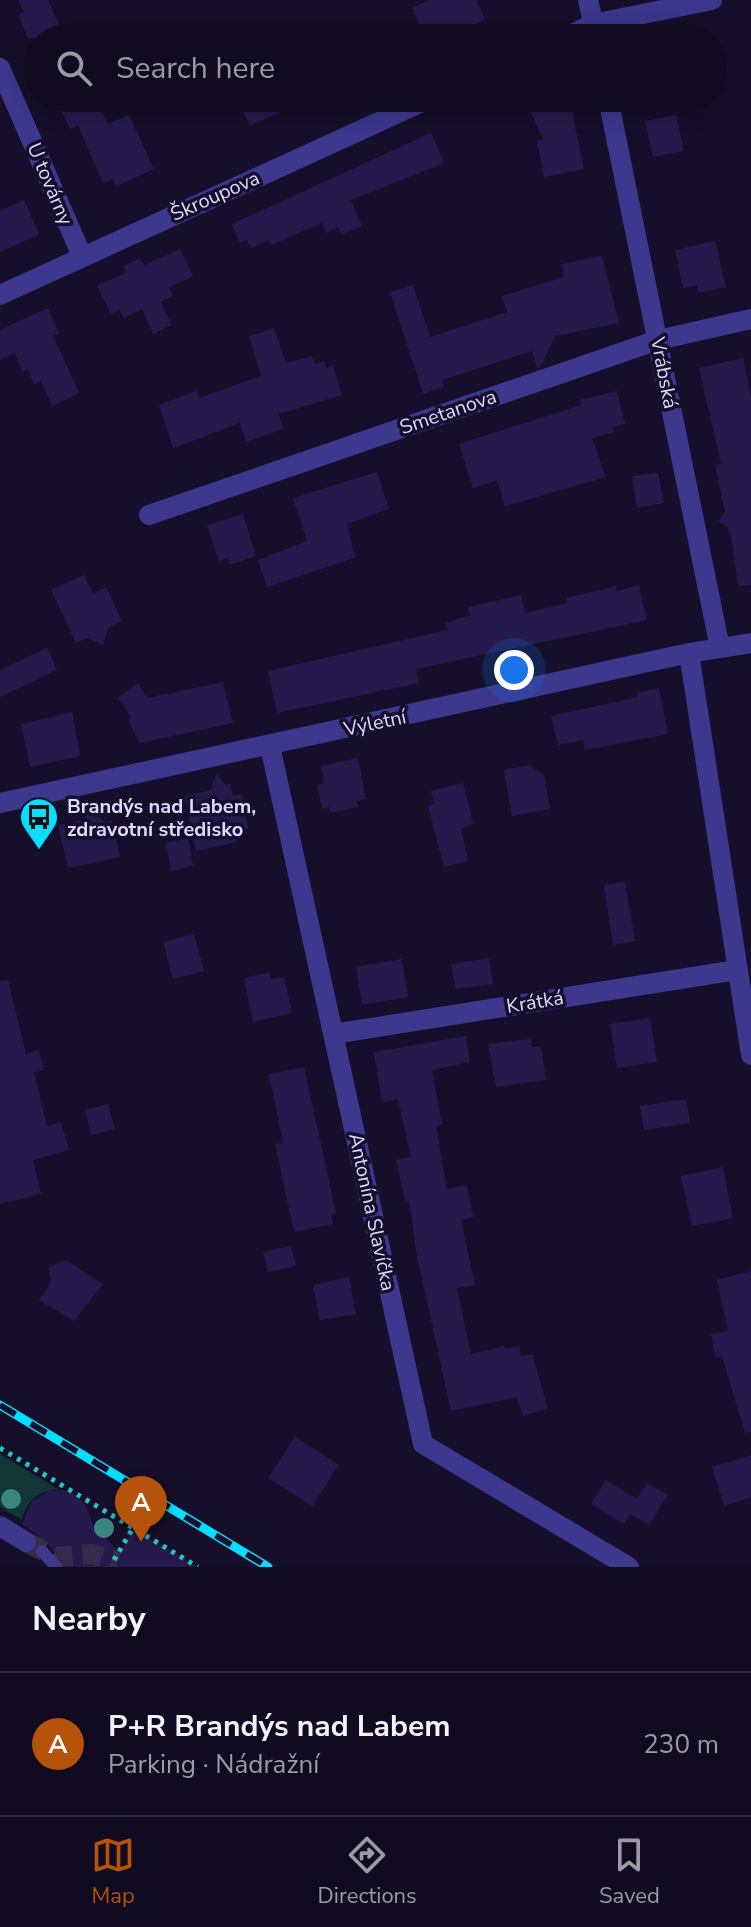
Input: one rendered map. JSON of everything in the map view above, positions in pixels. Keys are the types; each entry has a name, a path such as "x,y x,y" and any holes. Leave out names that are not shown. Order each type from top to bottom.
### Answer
{"street":[{"path":"588,0 593,24"},
{"path":"621,24 712,0"},
{"name":"U továrny","path":"0,68 82,256"},
{"name":"Škroupova","path":"0,295 400,112"},
{"name":"Vrábská","path":"611,112 720,648"},
{"name":"Smetanova","path":"149,515 658,340 751,319"},
{"name":"Výletní","path":"0,803 689,653 751,643"},
{"path":"689,653 751,1055"},
{"name":"Antonína Slavíčka","path":"270,746 423,1444 629,1567"},
{"name":"Krátká","path":"333,1034 737,970"},
{"path":"0,1526 34,1547"}],"lane":[{"path":"34,1547 56,1567"}],"path":[{"path":"0,1448 198,1567"},
{"path":"114,1560 133,1528"}],"green space":[{"path":"0,1454 58,1489 34,1498 26,1507 22,1520 0,1507"}],"building":[{"path":"18,0 48,0 59,24 24,24 24,29 18,15 24,12"},
{"path":"430,0 476,0 485,19 475,24 419,24 412,8"},
{"path":"62,112 102,112 108,124 129,115 154,169 116,186 113,179 103,183 78,125 70,129"},
{"path":"244,112 280,112 250,126"},
{"path":"530,112 572,112 584,169 544,177 537,141 543,139"},
{"path":"676,115 684,151 653,157 645,121"},
{"path":"431,133 444,163 351,200 362,226 342,234 338,227 326,233 322,223 271,245 269,240 251,248 247,240 240,243 232,224"},
{"path":"24,200 39,234 0,252 0,211"},
{"path":"715,241 726,287 698,293 697,285 683,288 675,250"},
{"path":"180,249 193,276 169,287 173,296 161,302 172,325 153,334 142,309 123,318 120,310 111,314 97,286 126,273 123,266 140,258 144,265"},
{"path":"602,256 619,323 555,336 541,366 537,368 532,351 442,380 444,387 423,394 390,292 413,285 430,337 507,312 502,296 564,277 562,264"},
{"path":"48,308 59,334 53,336 79,393 52,406 41,381 34,384 28,369 23,372 14,353 0,360 0,330"},
{"path":"274,328 286,363 312,356 315,364 324,361 326,368 333,365 342,395 279,414 283,429 246,442 240,423 173,448 159,405 196,391 199,398 261,376 249,336"},
{"path":"743,358 751,398 751,585 738,586 731,536 727,527 718,521 725,512 715,465 721,464 699,368"},
{"path":"617,391 625,424 612,427 613,433 592,438 606,477 505,506 497,480 473,488 459,444 581,405 580,400"},
{"path":"377,472 389,509 347,524 355,558 267,587 258,560 307,541 293,498"},
{"path":"658,473 664,503 637,508 632,476"},
{"path":"243,514 256,556 230,565 228,558 219,561 207,525"},
{"path":"84,575 93,593 106,587 122,621 108,628 103,645 86,638 76,643 51,590"},
{"path":"639,585 647,620 416,669 419,683 277,713 268,671 447,630 445,623 470,615 468,607 521,595 525,613 567,603 566,598 616,586 617,591"},
{"path":"47,648 57,670 0,697 0,670"},
{"path":"223,682 233,723 140,743 128,720 131,717 118,698 138,683 147,698"},
{"path":"659,688 668,734 585,750 583,740 558,745 551,716 638,697 637,693"},
{"path":"72,712 80,756 30,767 21,724"},
{"path":"358,758 366,799 356,801 358,807 330,813 329,807 322,809 317,785 324,783 321,766"},
{"path":"530,765 544,775 550,809 512,816 504,770"},
{"path":"216,774 226,785 230,784 233,796 241,794 248,829 234,832 237,842 196,851 184,796 211,790"},
{"path":"463,783 473,823 461,829 468,861 444,867 428,806 434,804 431,791"},
{"path":"90,806 104,822 112,821 120,857 68,868 58,825 83,820"},
{"path":"188,838 193,866 171,871 166,843"},
{"path":"625,882 635,941 613,945 604,885"},
{"path":"194,934 204,971 173,979 163,942"},
{"path":"489,958 493,984 456,989 451,964"},
{"path":"402,959 408,997 362,1005 356,967"},
{"path":"270,972 271,979 284,977 292,1013 253,1022 244,978"},
{"path":"8,980 26,1054 39,1050 44,1070 34,1073 47,1126 61,1122 69,1150 33,1160 41,1194 0,1204 0,981"},
{"path":"650,1018 657,1062 617,1068 610,1024"},
{"path":"466,1036 470,1062 432,1070 442,1124 436,1126 447,1189 467,1185 473,1217 461,1220 475,1285 457,1288 471,1354 504,1346 505,1349 519,1346 521,1356 532,1354 548,1408 523,1416 517,1397 451,1411 417,1256 409,1200 405,1201 396,1160 411,1157 398,1099 382,1102 374,1052"},
{"path":"531,1039 532,1047 541,1047 546,1080 496,1087 488,1044"},
{"path":"304,1067 336,1213 331,1214 333,1224 294,1232 275,1144 283,1143 269,1074"},
{"path":"686,1099 690,1123 644,1130 640,1106"},
{"path":"108,1104 115,1129 91,1135 85,1110"},
{"path":"723,1167 733,1218 692,1226 681,1176"},
{"path":"291,1246 296,1266 268,1272 263,1252"},
{"path":"66,1260 103,1284 74,1321 39,1300 51,1282 49,1267"},
{"path":"751,1271 751,1432 745,1433 722,1356 716,1358 711,1334 728,1331 717,1280"},
{"path":"349,1277 356,1314 320,1320 313,1285"},
{"path":"295,1437 339,1465 312,1506 268,1478"},
{"path":"751,1455 751,1497 724,1506 712,1467"},
{"path":"606,1480 637,1499 647,1483 668,1495 649,1525 630,1514 624,1524 591,1504"},
{"path":"62,1490 75,1494 85,1504 94,1528 121,1553 133,1528 198,1567 65,1567 49,1545 39,1543 37,1535 22,1524 32,1501 49,1491"}],"tunnel":[{"path":"26,1542 56,1557 92,1554 118,1562"}],"railway":[{"path":"0,1405 268,1567"}],"place":[{"name":"Brandýs nad Labem, zdravotní středisko","path":"39,851"},
{"name":"P+R Brandýs nad Labem","path":"141,1542"}]}
